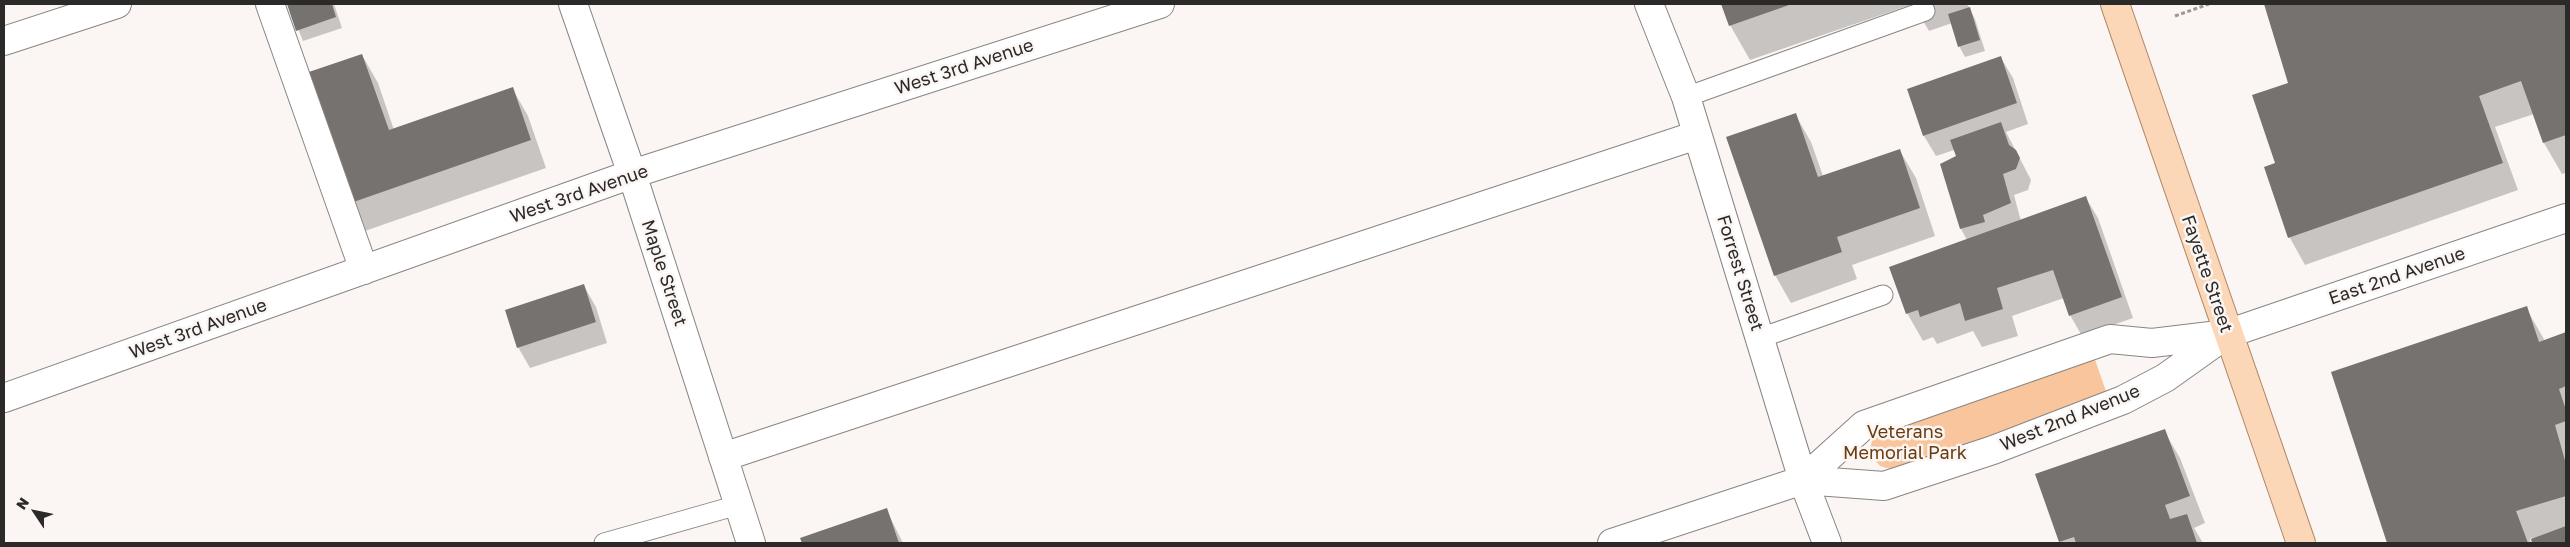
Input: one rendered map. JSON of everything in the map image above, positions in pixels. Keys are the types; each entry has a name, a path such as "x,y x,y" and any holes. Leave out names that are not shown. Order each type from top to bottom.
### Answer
{"main road":[{"name":"Fayette Street","path":"2115,4 2301,543"}],"street":[{"path":"4,42 117,4"},
{"path":"270,4 364,270"},
{"name":"Maple Street","path":"573,4 632,174 751,543"},
{"name":"West 3rd Avenue","path":"4,398 632,174 1160,4"},
{"name":"Forrest Street","path":"1648,4 1686,97 1804,480 1827,543"},
{"path":"723,457 1697,135"},
{"name":"East 2nd Avenue","path":"2228,334 2566,218"},
{"name":"West 2nd Avenue","path":"1804,480 1864,426 2110,339 2152,343 2228,334"},
{"name":"West 2nd Avenue","path":"1612,543 1804,480 1884,486 1992,450 2123,400 2164,378 2228,334"}],"lane":[{"path":"1686,97 1925,11"},
{"path":"1760,338 1882,295"},
{"path":"604,543 738,505"}],"path":[{"path":"2175,16 2209,4"}],"green space":[{"name":"Veterans Memorial Park","path":"2093,354 2107,394 1894,470 1880,466 1869,453 1874,433"}],"building":[{"path":"287,4 332,4 336,17 296,31"},
{"path":"1721,4 1792,4 1729,26"},
{"path":"2264,4 2566,4 2566,135 2543,143 2521,81 2479,96 2503,163 2288,238 2264,167 2275,163 2252,95 2288,83"},
{"path":"1970,7 1980,40 1958,47 1948,14"},
{"path":"362,54 389,130 513,87 531,140 345,205 300,75"},
{"path":"2001,56 2017,103 1923,136 1907,89"},
{"path":"1796,113 1818,177 1900,149 1920,208 1837,237 1842,252 1774,276 1726,137"},
{"path":"2001,122 2009,145 2016,150 2020,158 2016,169 2003,174 2011,203 1983,215 1985,222 1960,229 1940,164 1956,156 1950,140"},
{"path":"2086,196 2122,297 2069,316 2053,270 1997,288 2003,309 1965,321 1960,303 1920,317 1918,310 1906,314 1889,267"},
{"path":"584,284 596,322 517,348 505,310"},
{"path":"2527,306 2539,342 2566,332 2566,386 2559,389 2566,410 2566,421 2555,425 2566,464 2566,496 2516,511 2528,543 2387,543 2331,372"},
{"path":"2165,429 2190,496 2165,505 2170,519 2187,514 2197,543 2076,543 2074,537 2059,542 2035,474"},
{"path":"887,508 899,543 802,543 800,538"},
{"path":"2566,526 2566,543 2532,543 2531,539"}]}
